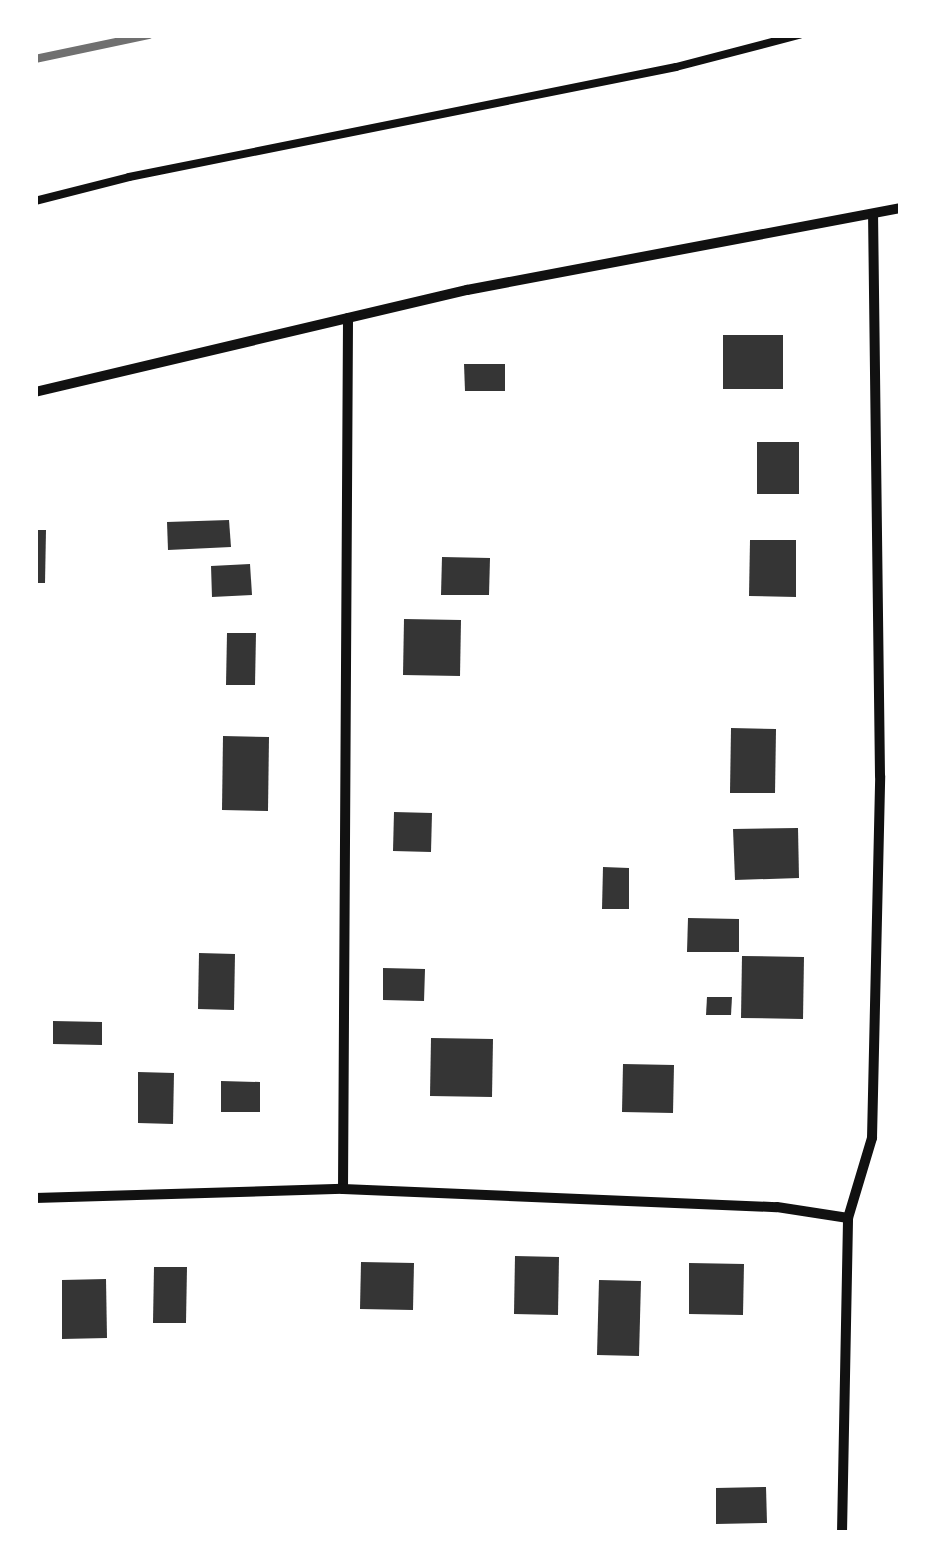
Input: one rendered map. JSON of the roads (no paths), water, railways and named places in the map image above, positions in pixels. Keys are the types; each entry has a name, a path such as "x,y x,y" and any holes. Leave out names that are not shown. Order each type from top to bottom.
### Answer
{"street":[{"path":"35,392 467,290 901,208"},
{"path":"842,1533 848,1218 872,1138 880,776 873,215"},
{"path":"342,1189 348,318"},
{"path":"35,1198 342,1189 777,1207 848,1218"}],"lane":[{"path":"35,201 130,177 676,67 800,35"}],"railway":[{"path":"35,59 149,35"}]}
